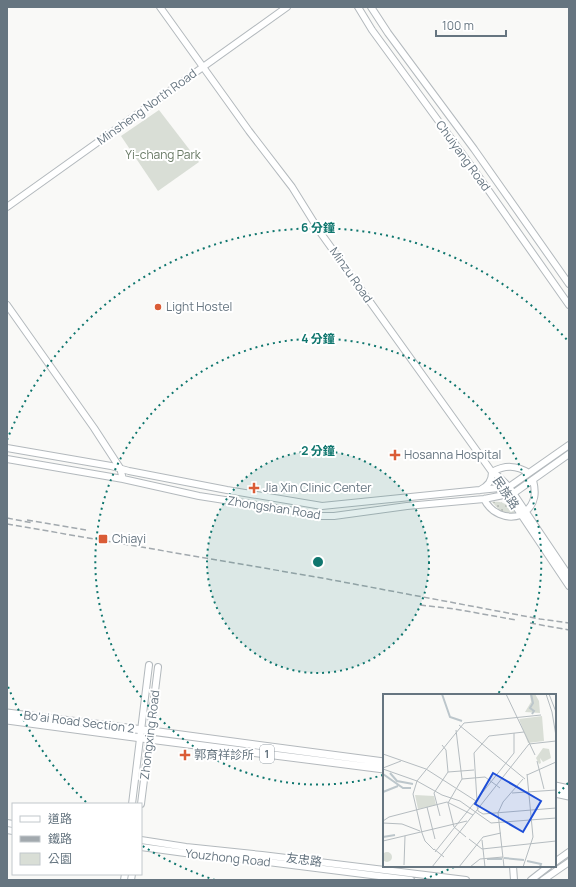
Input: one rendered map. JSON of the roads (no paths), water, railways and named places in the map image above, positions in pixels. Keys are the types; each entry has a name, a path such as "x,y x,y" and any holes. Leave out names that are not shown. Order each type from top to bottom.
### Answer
{"main road":[{"name":"Minzu Road","path":"160,7 249,131 292,187 320,232 492,472 498,476 511,494 529,522"},
{"name":"Minsheng North Road","path":"7,207 287,7"},
{"name":"Chuiyang Road","path":"358,7 372,30 472,167 569,305"},
{"name":"Chuiyang Road","path":"371,7 383,26 477,153 569,284"},
{"path":"7,305 94,428 120,468 123,479"},
{"path":"506,488 569,445"},
{"name":"Zhongshan Road","path":"7,448 316,506 331,506 405,497 506,488"},
{"path":"511,494 569,454"},
{"name":"Zhongshan Road","path":"7,459 123,479 199,496 290,510 317,516 334,516 404,506 484,499 511,494"},
{"path":"492,472 509,466 520,468 529,473"},
{"name":"民族路","path":"480,491 489,483 492,478 492,472"},
{"path":"484,499 490,508 502,516 512,517 523,513 530,507 534,498 535,493 533,480"},
{"path":"404,506 405,497"},
{"path":"529,522 569,576"},
{"path":"529,522 569,586"},
{"name":"Zhongxing Road","path":"132,803 149,666"},
{"name":"Zhongxing Road","path":"141,803 158,667"},
{"name":"Bo’ai Road Section 2","path":"7,713 151,731"},
{"name":"Bo’ai Road Section 2","path":"7,720 149,739"},
{"name":"1","path":"151,731 383,762"},
{"name":"1","path":"149,739 383,769"},
{"path":"556,786 569,789"},
{"path":"556,793 569,796"},
{"name":"友忠路","path":"142,840 186,847 466,880"},
{"name":"Youzhong Road","path":"142,847 411,880"},
{"path":"556,861 569,852"},
{"path":"544,880 569,862"},
{"path":"513,867 514,880"},
{"path":"531,880 548,867"}],"railway":[{"path":"7,518 33,523"},
{"path":"27,520 86,530"},
{"path":"7,524 322,578 540,619 569,623"},
{"path":"420,605 455,609 516,620"},
{"path":"530,623 569,630"}],"place":[{"name":"Light Hostel","path":"158,307"},
{"name":"Hosanna Hospital","path":"395,455"},
{"name":"Jia Xin Clinic Center","path":"254,488"},
{"name":"Chiayi","path":"103,539"},
{"name":"郭育祥診所","path":"185,755"}],"park label":[{"name":"Yi-chang Park","path":"163,155"}]}
